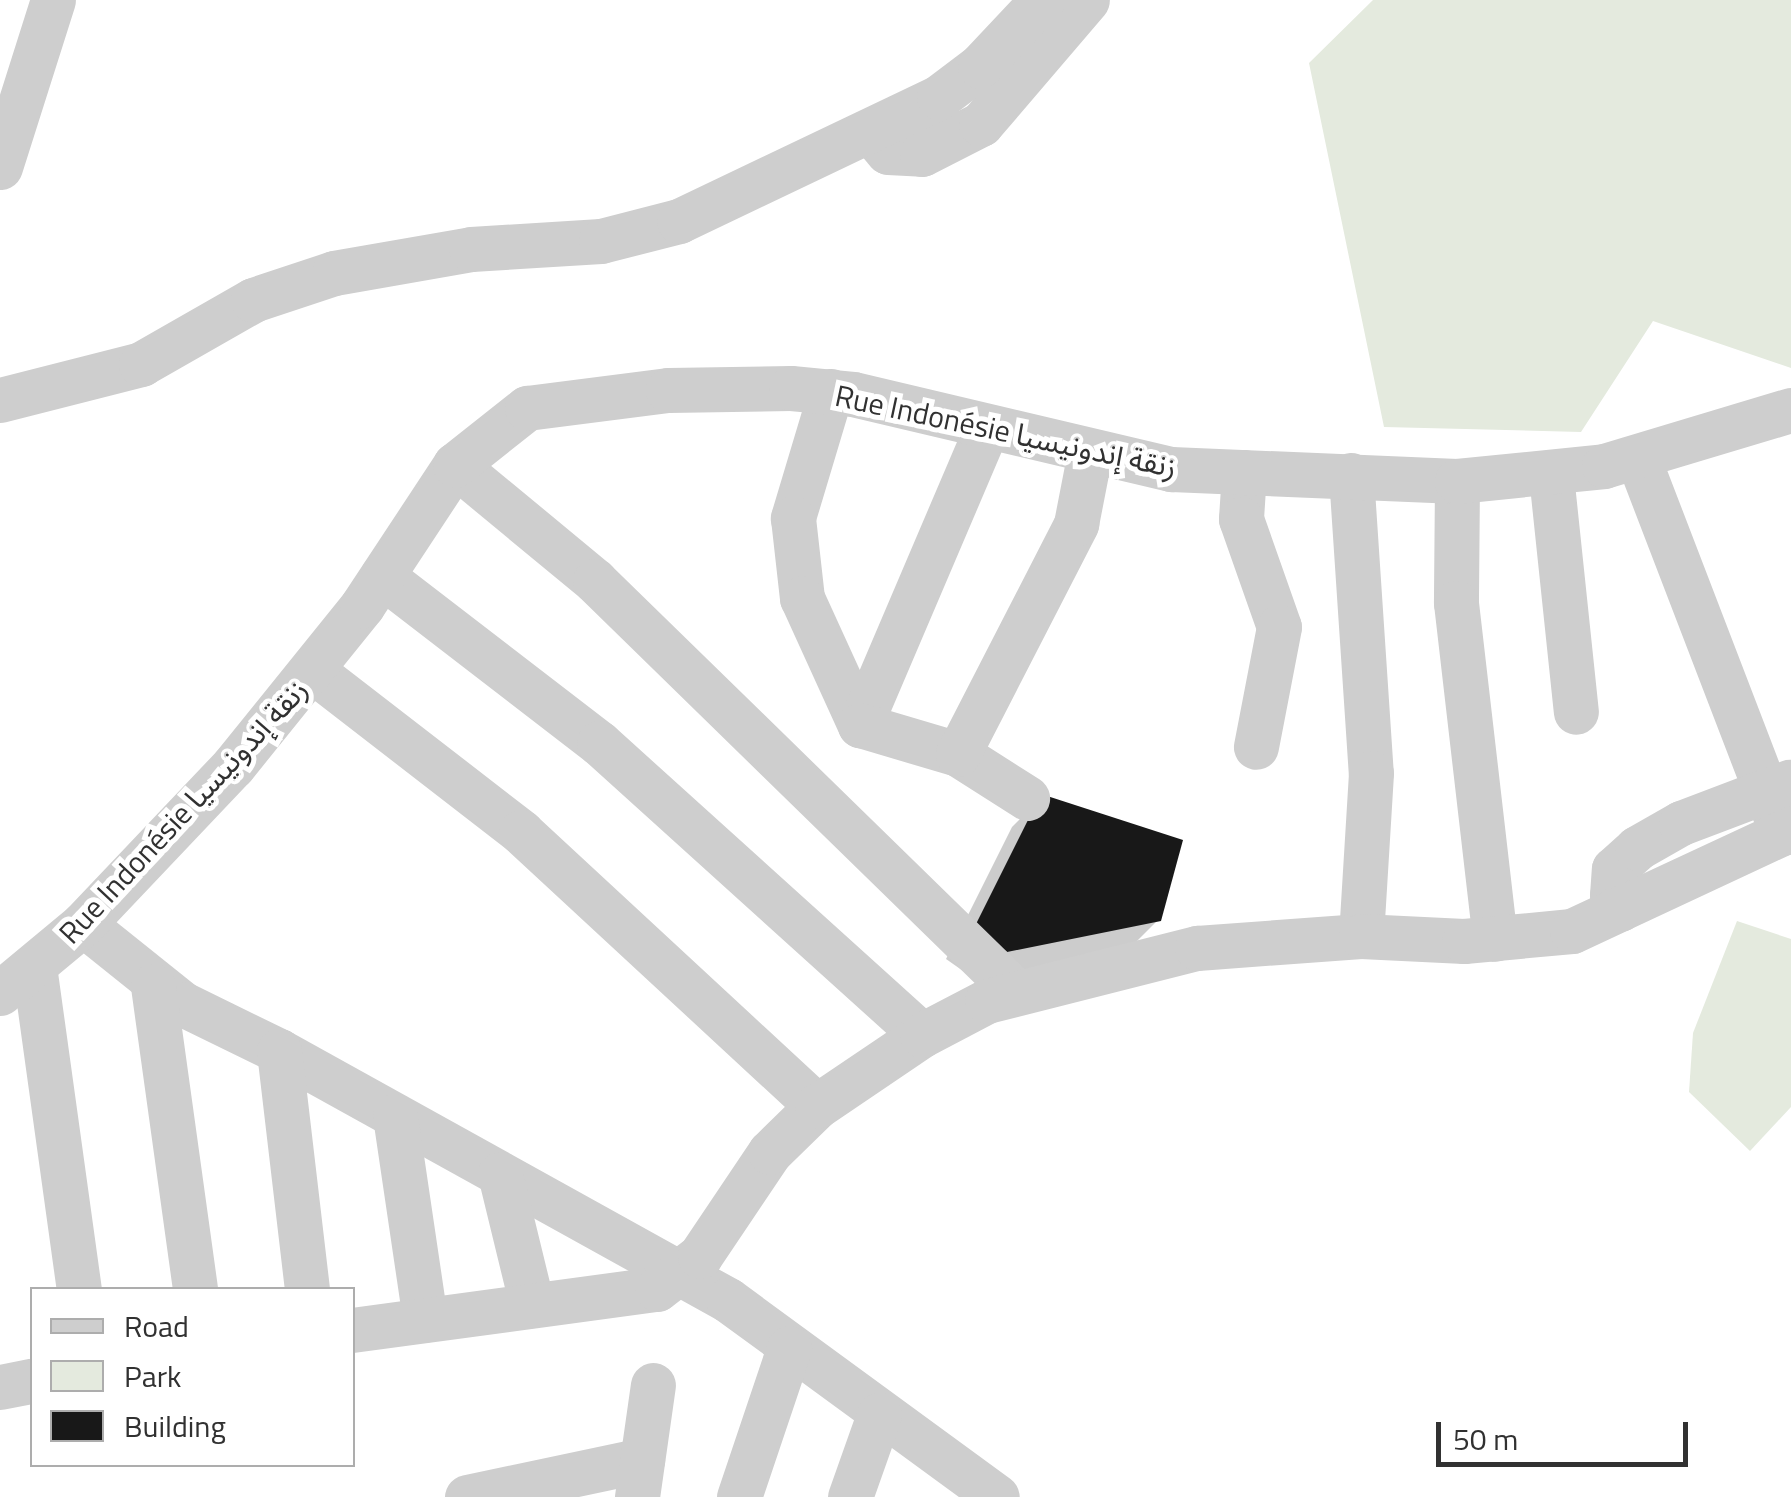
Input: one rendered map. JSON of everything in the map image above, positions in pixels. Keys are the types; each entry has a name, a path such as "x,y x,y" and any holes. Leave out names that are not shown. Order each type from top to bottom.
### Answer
{"street":[{"path":"0,167 53,0"},
{"path":"0,400 141,364 252,300 334,273 471,248 586,242 658,228 870,132 959,84 1042,0"},
{"path":"870,132 888,152 922,154 981,124 1087,0"},
{"name":"Rue Indonésie زنقة إندونيسيا","path":"17,980 83,924 233,766 312,671 382,576 455,465 510,416 562,400 668,390 831,391 1171,469 1457,481 1551,474 1638,458 1789,418"},
{"path":"831,391 793,518 802,598 860,724 958,754 1027,798"},
{"path":"860,724 988,427"},
{"path":"958,754 1076,524 1090,452"},
{"path":"355,1330 657,1290 700,1256 770,1152 817,1106 922,1035 1016,992 1197,948 1361,936 1494,939 1572,931 1786,831 1777,787 1638,458"},
{"path":"455,465 595,581 1016,992"},
{"path":"1244,472 1241,519 1279,627 1256,746"},
{"path":"1551,474 1576,712"},
{"path":"1351,475 1371,774 1361,936"},
{"path":"1457,481 1456,603 1494,939"},
{"path":"382,576 599,743 922,1035"},
{"path":"312,671 520,832 817,1106"},
{"path":"1620,909 1612,895 1614,869 1637,848 1680,823 1777,787"},
{"path":"83,924 153,986 279,1050 676,1275 728,1300 879,1415 997,1497"},
{"path":"17,980 78,1287"},
{"path":"153,986 195,1287"},
{"path":"279,1050 307,1287"},
{"path":"394,1116 425,1320"},
{"path":"500,1174 532,1305"},
{"path":"740,1497 788,1348"},
{"path":"0,1386 30,1381"},
{"path":"488,1495 639,1478 653,1385"},
{"path":"850,1497 879,1415"}],"green space":[{"path":"1373,0 1791,0 1791,368 1653,321 1581,432 1384,427 1309,63"},
{"path":"1737,921 1791,939 1791,1107 1750,1151 1689,1092 1693,1033"}],"building":[{"path":"1041,794 1183,840 1161,921 1007,952 974,928"}]}
